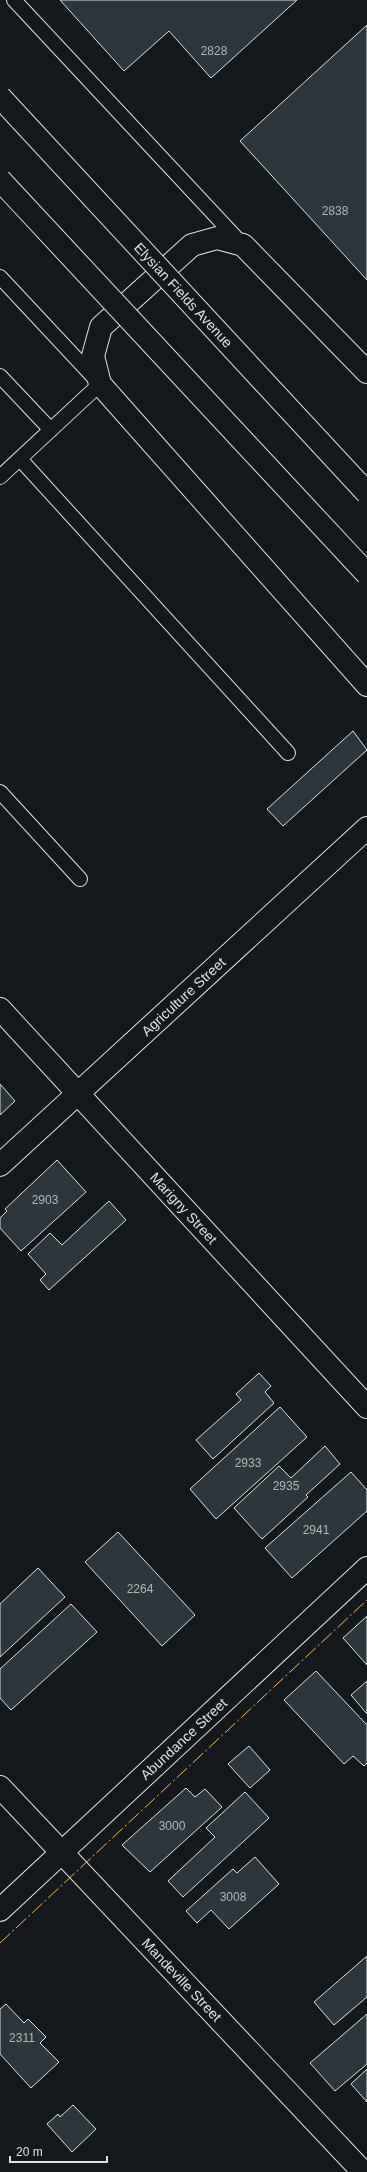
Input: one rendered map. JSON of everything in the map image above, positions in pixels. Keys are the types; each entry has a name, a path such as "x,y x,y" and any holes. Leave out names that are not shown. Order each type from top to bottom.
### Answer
{"street":[{"name":"Elysian Fields Avenue","path":"0,97 367,493"},
{"path":"0,180 367,574"},
{"path":"367,372 243,245 217,238 192,245 101,327 93,356 100,384 367,685"},
{"name":"Agriculture Street","path":"0,1165 367,828"},
{"name":"Marigny Street","path":"0,1010 367,1406"},
{"name":"Abundance Street","path":"0,1910 367,1568"},
{"name":"Mandeville Street","path":"0,1787 363,2172"}],"lane":[{"path":"14,0 243,245"},
{"path":"0,277 100,384 0,477"},
{"path":"0,376 51,430"},
{"path":"20,459 288,753"},
{"path":"0,792 80,879"}],"building":[{"path":"60,0 297,0 211,78 169,31 124,71"},
{"path":"367,25 367,280 240,141"},
{"path":"353,731 367,750 283,826 267,809"},
{"path":"0,1084 15,1101 0,1115"},
{"path":"57,1160 86,1192 21,1251 0,1228 0,1218 7,1211 5,1209"},
{"path":"109,1201 126,1220 49,1290 40,1280 46,1274 28,1254 50,1233 62,1245"},
{"path":"259,1373 271,1386 265,1392 274,1403 213,1459 196,1440 241,1400 236,1394"},
{"path":"280,1407 307,1437 216,1519 190,1489"},
{"path":"325,1446 340,1464 306,1495 308,1497 262,1539 234,1508 279,1466 291,1478"},
{"path":"351,1472 367,1490 367,1511 292,1578 265,1548"},
{"path":"118,1532 195,1615 162,1646 85,1562"},
{"path":"38,1568 65,1597 0,1657 0,1604"},
{"path":"71,1604 97,1632 11,1710 0,1698 0,1669"},
{"path":"367,1616 367,1665 343,1638"},
{"path":"316,1671 367,1725 367,1763 364,1766 353,1756 344,1764 284,1700"},
{"path":"367,1681 367,1714 351,1695"},
{"path":"249,1746 270,1770 250,1788 228,1764"},
{"path":"186,1788 195,1797 205,1789 222,1807 150,1872 122,1845"},
{"path":"245,1792 269,1818 183,1897 168,1881 215,1837 206,1828"},
{"path":"255,1857 279,1884 229,1929 211,1910 197,1923 186,1911 233,1869 237,1873"},
{"path":"367,1956 367,1997 334,2025 314,2002"},
{"path":"6,2004 24,2023 28,2019 46,2037 40,2043 59,2062 31,2088 0,2054 0,2009"},
{"path":"367,2014 367,2064 335,2091 310,2063"},
{"path":"367,2069 367,2102 351,2084"},
{"path":"73,2105 96,2129 72,2152 47,2124 58,2114 60,2117"}],"power":[{"path":"0,1943 367,1600"}]}
